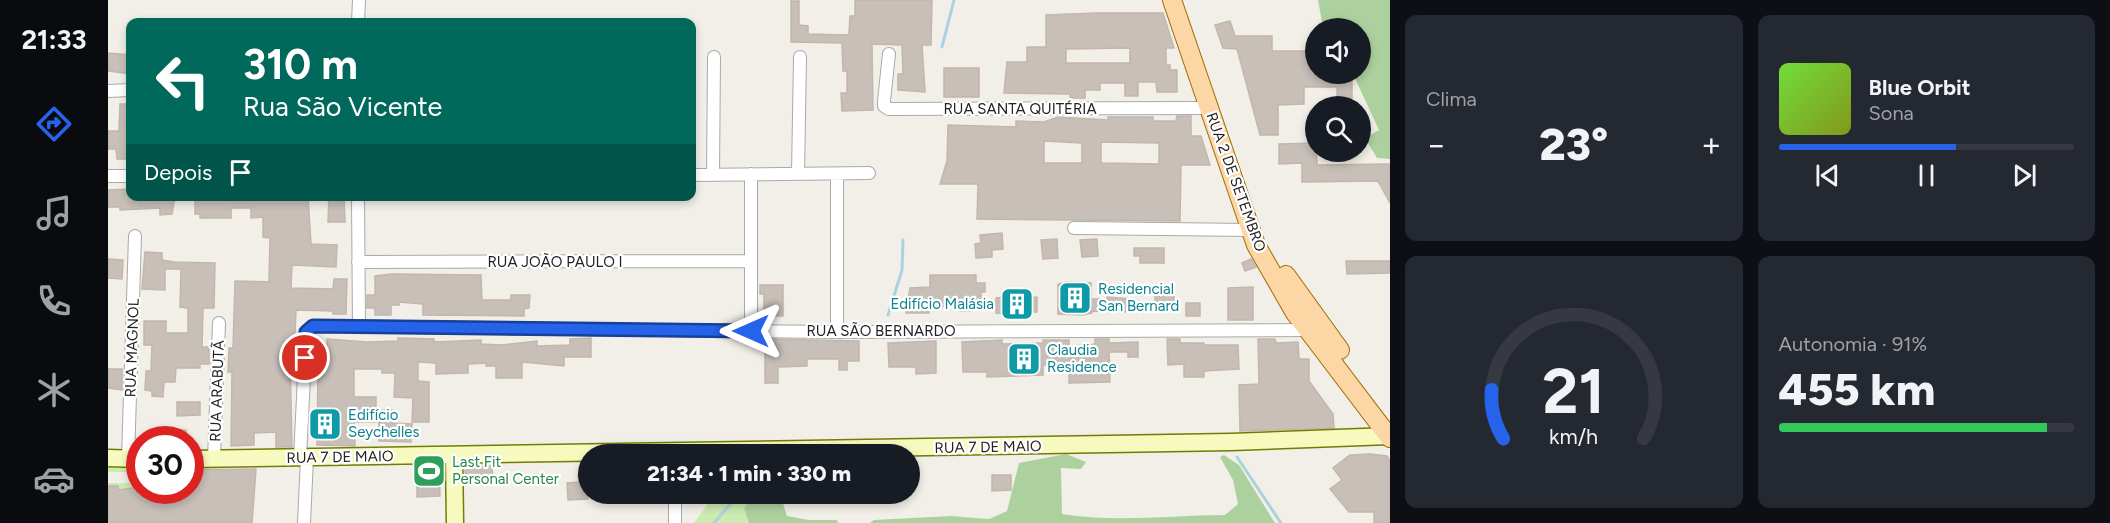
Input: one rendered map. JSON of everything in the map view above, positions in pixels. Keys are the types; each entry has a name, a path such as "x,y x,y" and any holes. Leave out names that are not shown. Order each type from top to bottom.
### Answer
{"main road":[{"name":"RUA 2 DE SETEMBRO","path":"1172,0 1251,230 1266,264 1309,330 1390,437"},
{"name":"RUA 2 DE SETEMBRO","path":"1184,0 1271,249 1293,286 1390,416"}],"street":[{"path":"358,18 359,0"},
{"name":"RUA SANTA QUITÉRIA","path":"889,54 884,106 889,109 1209,108"},
{"path":"713,175 714,57"},
{"path":"798,174 800,57"},
{"path":"108,91 126,90"},
{"path":"696,176 870,173"},
{"path":"751,174 751,331"},
{"path":"837,174 837,332"},
{"path":"108,176 126,176"},
{"path":"358,201 359,327"},
{"path":"1074,228 1251,230"},
{"name":"RUA MAGNOL","path":"134,426 135,237"},
{"name":"RUA JOÃO PAULO I","path":"358,262 751,261"},
{"name":"RUA ARABUTÃ","path":"214,459 219,322"},
{"name":"RUA SÃO BERNARDO","path":"304,458 306,336 309,328 837,332 1309,330"},
{"name":"RUA 7 DE MAIO","path":"920,448 1309,441 1390,437"},
{"name":"RUA 7 DE MAIO","path":"204,459 578,454"},
{"path":"454,455 455,523"},
{"path":"108,458 126,459"},
{"path":"304,458 304,523"},
{"path":"675,504 675,523"}],"green space":[{"path":"1318,0 1390,0 1390,159 1377,158 1371,148 1371,135 1379,130 1371,113 1371,96 1363,96 1358,84 1371,84 1371,18 1321,18"},
{"path":"1066,454 1086,462 1081,469 1061,468 1062,514 1103,518 1225,515 1238,504 1233,480 1220,457 1224,455 1239,465 1275,523 870,523 874,520 951,516 989,519 1007,511 1019,463"},
{"path":"108,464 126,464 126,472 108,472"},
{"path":"204,465 243,465 244,467 204,469"},
{"path":"108,483 126,483 126,490 118,490 118,486 108,486"},
{"path":"708,504 747,504 744,509 749,523 694,523"},
{"path":"747,504 783,504 787,516 809,520 837,520 838,523 749,523 744,509"}],"building":[{"path":"855,0 932,0 931,45 922,45 925,92 898,90 898,74 903,74 902,45 872,44 873,110 842,111 841,93 847,93 847,71 843,71 842,43 791,42 791,1 799,1 799,25 808,26 808,34 849,35 850,16 855,16"},
{"path":"1163,13 1174,48 1166,48 1166,65 1170,65 1170,70 1177,70 1177,92 1157,92 1156,82 1138,82 1138,96 1125,96 1125,83 1100,83 1100,90 1085,90 1085,98 1070,98 1070,94 1004,93 1007,62 1027,62 1027,47 1046,47 1046,15","holes":["1130,48 1130,63 1066,63 1066,49"]},
{"path":"1230,21 1235,36 1272,36 1272,51 1305,51 1305,84 1352,84 1352,96 1337,96 1337,87 1304,87 1304,104 1278,105 1278,135 1260,135 1237,49 1223,48 1215,25"},
{"path":"108,53 126,55 126,73 108,71"},
{"path":"944,68 979,68 979,97 944,97"},
{"path":"120,104 126,104 126,159 117,159 116,149 108,149 108,131 119,131"},
{"path":"1177,116 1191,116 1191,136 1201,136 1210,165 1181,165 1180,221 977,219 978,184 940,184 947,161 948,125 1016,127 1016,121 1044,122 1058,117 1108,120 1108,117 1153,117 1153,121 1176,121","holes":["1044,141 1082,143 1082,163 1044,163","1101,142 1159,143 1159,164 1101,163"]},
{"path":"1305,143 1305,162 1317,162 1317,165 1390,164 1390,203 1378,181 1302,182 1302,163 1279,164 1279,144"},
{"path":"126,189 126,201 174,201 172,214 160,215 160,208 120,210 120,207 108,207 108,190"},
{"path":"195,201 308,201 311,244 337,245 336,267 292,265 291,288 333,289 334,279 347,279 346,314 333,314 333,311 296,310 294,356 290,356 292,447 276,447 276,432 254,433 254,445 231,446 232,372 228,372 229,348 233,348 235,281 269,282 270,238 263,237 263,217 251,218 251,208 231,208 231,218 200,218 200,214 195,214"},
{"path":"329,201 344,201 345,222 328,222"},
{"path":"1002,233 1003,249 992,250 992,257 976,258 975,244 981,243 980,235"},
{"path":"1057,239 1058,258 1043,259 1041,240"},
{"path":"1097,239 1098,256 1082,257 1080,240"},
{"path":"1134,248 1164,248 1164,263 1140,263 1140,256 1134,256"},
{"path":"145,252 162,253 162,260 174,262 215,263 214,308 203,308 202,347 209,347 209,364 200,364 200,368 176,368 175,382 164,382 163,397 152,396 152,391 145,390 146,371 151,371 152,345 144,345 144,321 166,321 166,333 188,333 188,308 180,307 181,269 165,269 165,290 142,289"},
{"path":"108,259 123,260 122,279 108,278"},
{"path":"1251,259 1256,267 1245,271 1242,263"},
{"path":"1346,261 1390,261 1390,273 1347,274"},
{"path":"392,274 481,275 482,300 511,300 511,295 530,295 529,308 524,309 524,316 423,315 423,304 399,302 399,305 391,305 391,315 375,315 375,308 367,308 367,295 375,295 375,276"},
{"path":"930,275 976,275 976,283 985,283 985,292 981,292 981,310 960,311 959,306 929,307 929,313 906,313 910,288 930,287"},
{"path":"1091,283 1091,299 1107,299 1107,297 1131,299 1131,310 1125,312 1092,311 1092,313 1082,315 1058,314 1058,284"},
{"path":"760,285 783,285 783,316 764,316 764,294 760,294"},
{"path":"1253,287 1253,320 1228,320 1228,288"},
{"path":"1155,290 1174,290 1174,309 1155,310"},
{"name":"Edifício Malásia","path":"1028,295 1028,298 1037,297 1037,312 1028,312 1028,315 996,313 996,298"},
{"path":"1186,303 1200,303 1200,316 1186,316"},
{"path":"398,338 434,339 434,342 481,340 481,344 502,345 537,341 537,346 570,345 570,339 591,338 591,357 564,357 564,366 522,362 522,378 496,378 496,366 486,366 486,363 468,364 468,373 436,374 436,363 418,362 418,381 429,382 429,422 412,422 413,398 394,397 395,373 382,373 382,369 354,369 354,397 376,397 376,410 392,410 392,423 412,424 411,442 379,441 379,422 354,422 355,446 317,445 318,368 313,368 314,346 327,346 327,339 367,342 398,341"},
{"path":"765,339 859,341 859,361 847,361 847,370 839,370 839,359 807,359 807,366 778,367 778,383 765,383"},
{"path":"1095,339 1109,339 1109,343 1138,342 1138,357 1128,357 1128,352 1109,352 1110,382 1069,383 1069,369 1066,364 1043,365 1043,375 987,377 987,372 963,372 962,342 1002,340 1002,344 1069,340 1069,346 1095,344"},
{"path":"1167,339 1180,339 1180,343 1238,345 1239,369 1204,371 1204,377 1184,377 1184,364 1168,365"},
{"path":"1258,339 1275,339 1276,343 1298,342 1299,359 1309,359 1309,381 1333,414 1334,428 1240,431 1239,385 1259,384"},
{"path":"936,341 936,373 916,374 916,367 889,367 888,343"},
{"path":"108,369 122,369 122,390 108,388"},
{"path":"177,402 200,402 200,415 177,416"},
{"path":"1350,455 1387,456 1390,461 1390,523 1374,523 1374,512 1349,512 1330,489 1342,480 1333,468"},
{"path":"492,465 493,483 465,484 465,466"},
{"path":"439,468 440,496 417,497 417,469"},
{"path":"256,469 252,523 108,523 108,486 118,486 118,490 126,489 126,504 204,504 204,470"},
{"path":"992,475 1011,475 1011,490 992,491"},
{"path":"578,482 578,500 568,500 567,483"}],"waterway":[{"path":"942,47 954,0"},
{"path":"888,315 902,270 903,240"},
{"path":"1237,457 1281,523"},
{"path":"714,523 730,504"}],"place":[{"name":"Residencial San Bernard","path":"1075,298"},
{"name":"Edifício Malásia","path":"1017,304"},
{"name":"Claudia Residence","path":"1024,359"},
{"name":"Edifício Seychelles","path":"325,424"},
{"name":"Last Fit Personal Center","path":"429,471"}],"route":[{"path":"305,358 306,332 313,326 751,331"}]}
